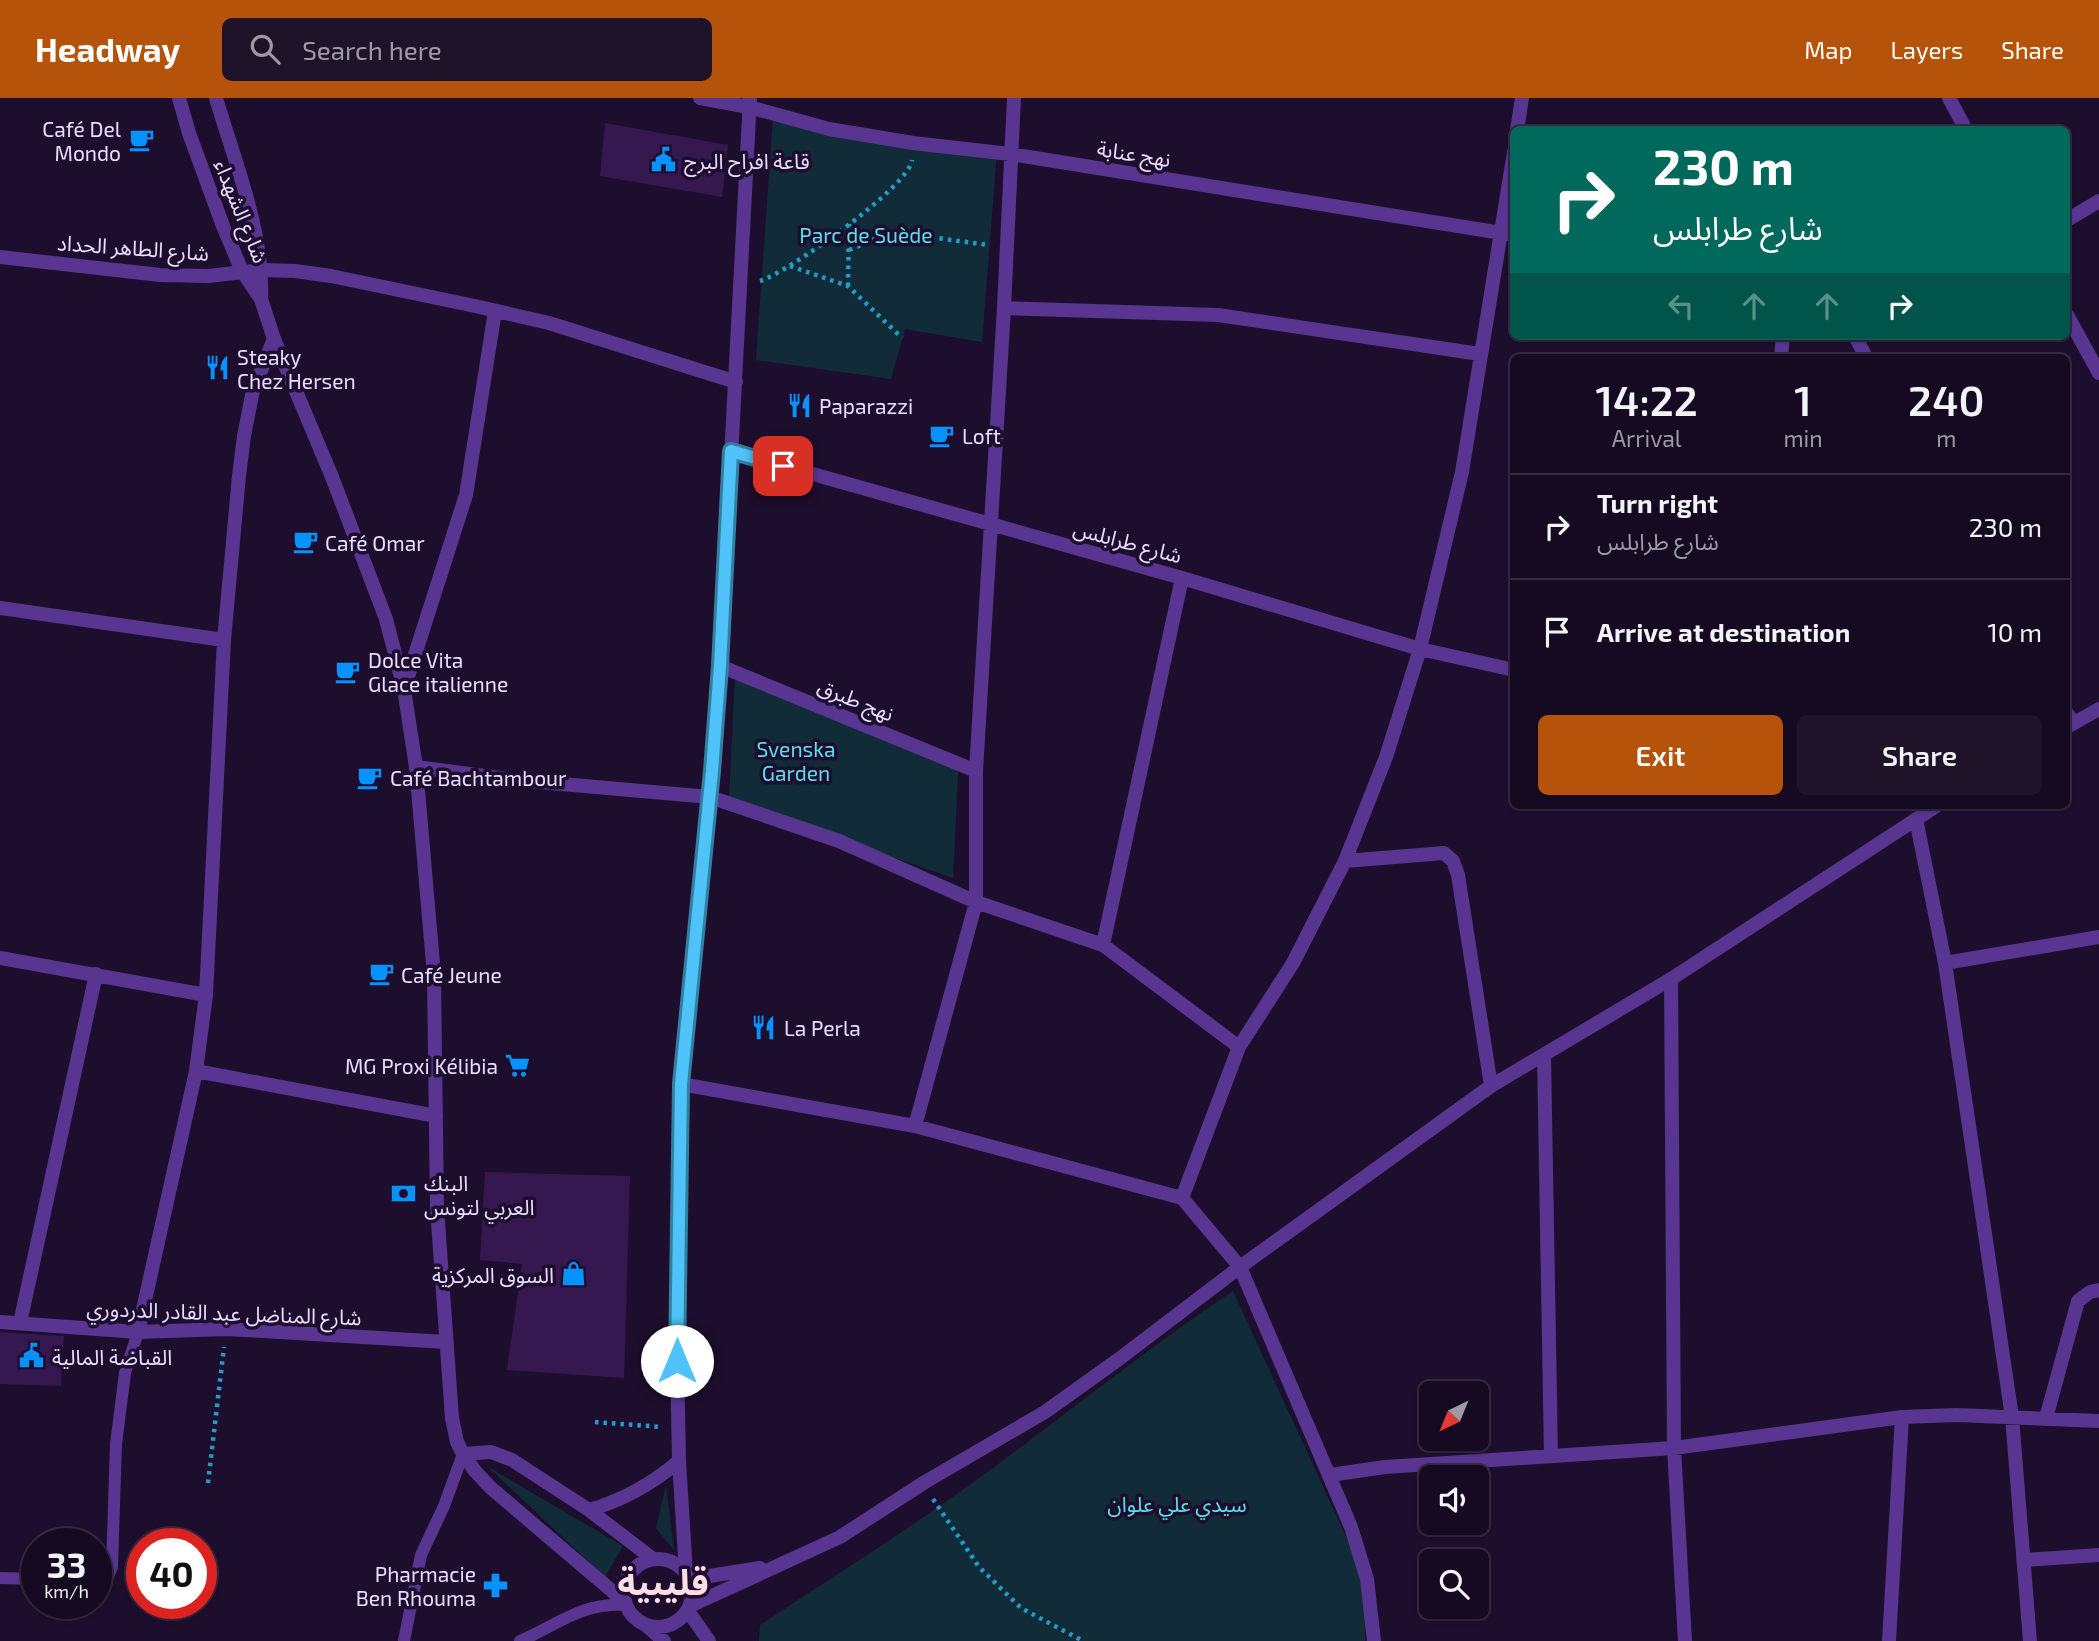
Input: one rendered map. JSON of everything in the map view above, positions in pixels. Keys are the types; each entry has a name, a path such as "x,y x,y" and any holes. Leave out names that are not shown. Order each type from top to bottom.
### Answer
{"street":[{"name":"شارع الشهداء","path":"179,98 189,134 242,271 261,299"},
{"name":"شارع الشهداء","path":"216,98 255,230 262,270 261,299"},
{"name":"نهج عنابة","path":"700,98 749,103 829,129 913,143 1010,154 1508,234"},
{"path":"915,1126 976,902 976,771 1014,98"},
{"path":"1518,126 1522,98"},
{"path":"1949,98 1964,126"},
{"path":"709,1641 689,1609 693,1593 688,1576 679,1461 677,1226 681,1084 710,797 720,666 749,103"},
{"path":"2070,218 2099,201"},
{"path":"1182,1198 1239,1047 1293,963 1345,861 1386,757 1420,649 1462,472 1480,354 1508,234 1510,207"},
{"name":"شارع الطاهر الحداد","path":"0,257 160,275 208,276 262,270 331,276 549,323 736,382"},
{"path":"261,299 274,339 332,477 386,619 404,689 416,767 434,975 438,1208 446,1342 457,1442 463,1454 491,1488 626,1603"},
{"path":"1004,308 1218,315 1480,354"},
{"path":"404,689 466,495 495,310"},
{"path":"2070,320 2099,373"},
{"path":"138,1332 196,1071 206,995 224,640 244,436 253,390 274,339"},
{"name":"شارع طرابلس","path":"731,451 1182,578 1420,649 1510,669"},
{"path":"1103,945 1182,578"},
{"path":"0,608 224,640"},
{"name":"نهج طبرق","path":"720,666 976,771"},
{"path":"2070,721 2099,709"},
{"path":"416,767 529,781 710,797 839,841 976,902 1103,945 1239,1047"},
{"path":"647,1626 665,1627 674,1624 689,1609 840,1537 925,1482 1045,1412 1491,1086 1671,979 1932,809"},
{"path":"1916,819 1945,963 2012,1417 2030,1641"},
{"path":"1345,861 1444,852 1453,861 1458,874 1491,1086"},
{"path":"1945,963 2099,937"},
{"path":"0,958 206,995"},
{"path":"20,1323 96,974"},
{"path":"1671,979 1674,1448 1685,1641"},
{"path":"1544,1055 1551,1456"},
{"path":"196,1071 436,1116"},
{"path":"681,1084 915,1126 1182,1198 1240,1267 1351,1527 1367,1579 1374,1641"},
{"path":"2046,1418 2078,1301 2090,1292 2099,1290"},
{"name":"شارع المناضل عبد القادر الدردوري","path":"0,1322 138,1332 227,1329 446,1342"},
{"path":"1330,1475 1385,1467 1674,1448 1902,1417 1957,1415 2099,1420"},
{"path":"1889,1641 1902,1417"},
{"path":"463,1454 491,1452 501,1455 589,1510 653,1559"},
{"path":"589,1510 637,1491 679,1461"},
{"path":"2024,1560 2099,1555"},
{"path":"664,1641 634,1618 626,1603 624,1591 633,1570 653,1559 668,1560 688,1576 775,1566"}],"lane":[{"path":"112,1567 116,1444 125,1373 138,1332"},
{"path":"404,1641 421,1555 444,1506 463,1454"},
{"path":"0,1578 21,1579"},
{"path":"520,1641 547,1630 581,1610 626,1603"}],"path":[{"path":"741,280 762,281 789,266 849,224 890,190 911,167 913,143"},
{"path":"848,286 849,224"},
{"path":"849,250 882,236 915,235 1007,248"},
{"path":"789,266 848,286 902,338"},
{"path":"208,1483 227,1329"},
{"path":"595,1422 680,1428"},
{"path":"925,1482 937,1508 979,1567 1021,1608 1083,1641"}],"green space":[{"name":"Parc de Suède","path":"773,118 997,150 982,342 905,329 891,379 756,360"},
{"name":"Svenska Garden","path":"735,675 959,756 953,878 729,800"},
{"name":"سيدي علي علوان","path":"1233,1291 1360,1567 1366,1624 1365,1641 759,1641 760,1625 937,1508"},
{"path":"488,1467 623,1546 605,1577"},
{"path":"666,1485 674,1550 656,1528"}],"building":[{"name":"قاعة افراح البرج","path":"605,123 728,145 722,197 600,176"},
{"name":"السوق المركزية","path":"485,1172 630,1176 624,1378 507,1370 522,1264 480,1260"},
{"name":"القباضة المالية","path":"0,1332 64,1336 61,1386 0,1384"}],"place":[{"name":"Café Del Mondo","path":"141,140"},
{"name":"قاعة افراح البرج","path":"664,160"},
{"name":"Steaky Chez Hersen","path":"217,368"},
{"name":"Paparazzi","path":"799,405"},
{"name":"Loft","path":"942,435"},
{"name":"Café Omar","path":"305,542"},
{"name":"Dolce Vita Glace italienne","path":"348,671"},
{"name":"Café Bachtambour","path":"370,777"},
{"name":"Café Jeune","path":"381,974"},
{"name":"La Perla","path":"764,1027"},
{"name":"MG Proxi Kélibia","path":"518,1065"},
{"name":"البنك العربي لتونس","path":"404,1194"},
{"name":"السوق المركزية","path":"574,1274"},
{"name":"القباضة المالية","path":"32,1356"},
{"name":"Pharmacie Ben Rhouma","path":"496,1585"}],"district":[{"name":"قليبية","path":"663,1581"}],"route":[{"path":"677,1361 681,1084 712,771 731,451 783,466"}]}
